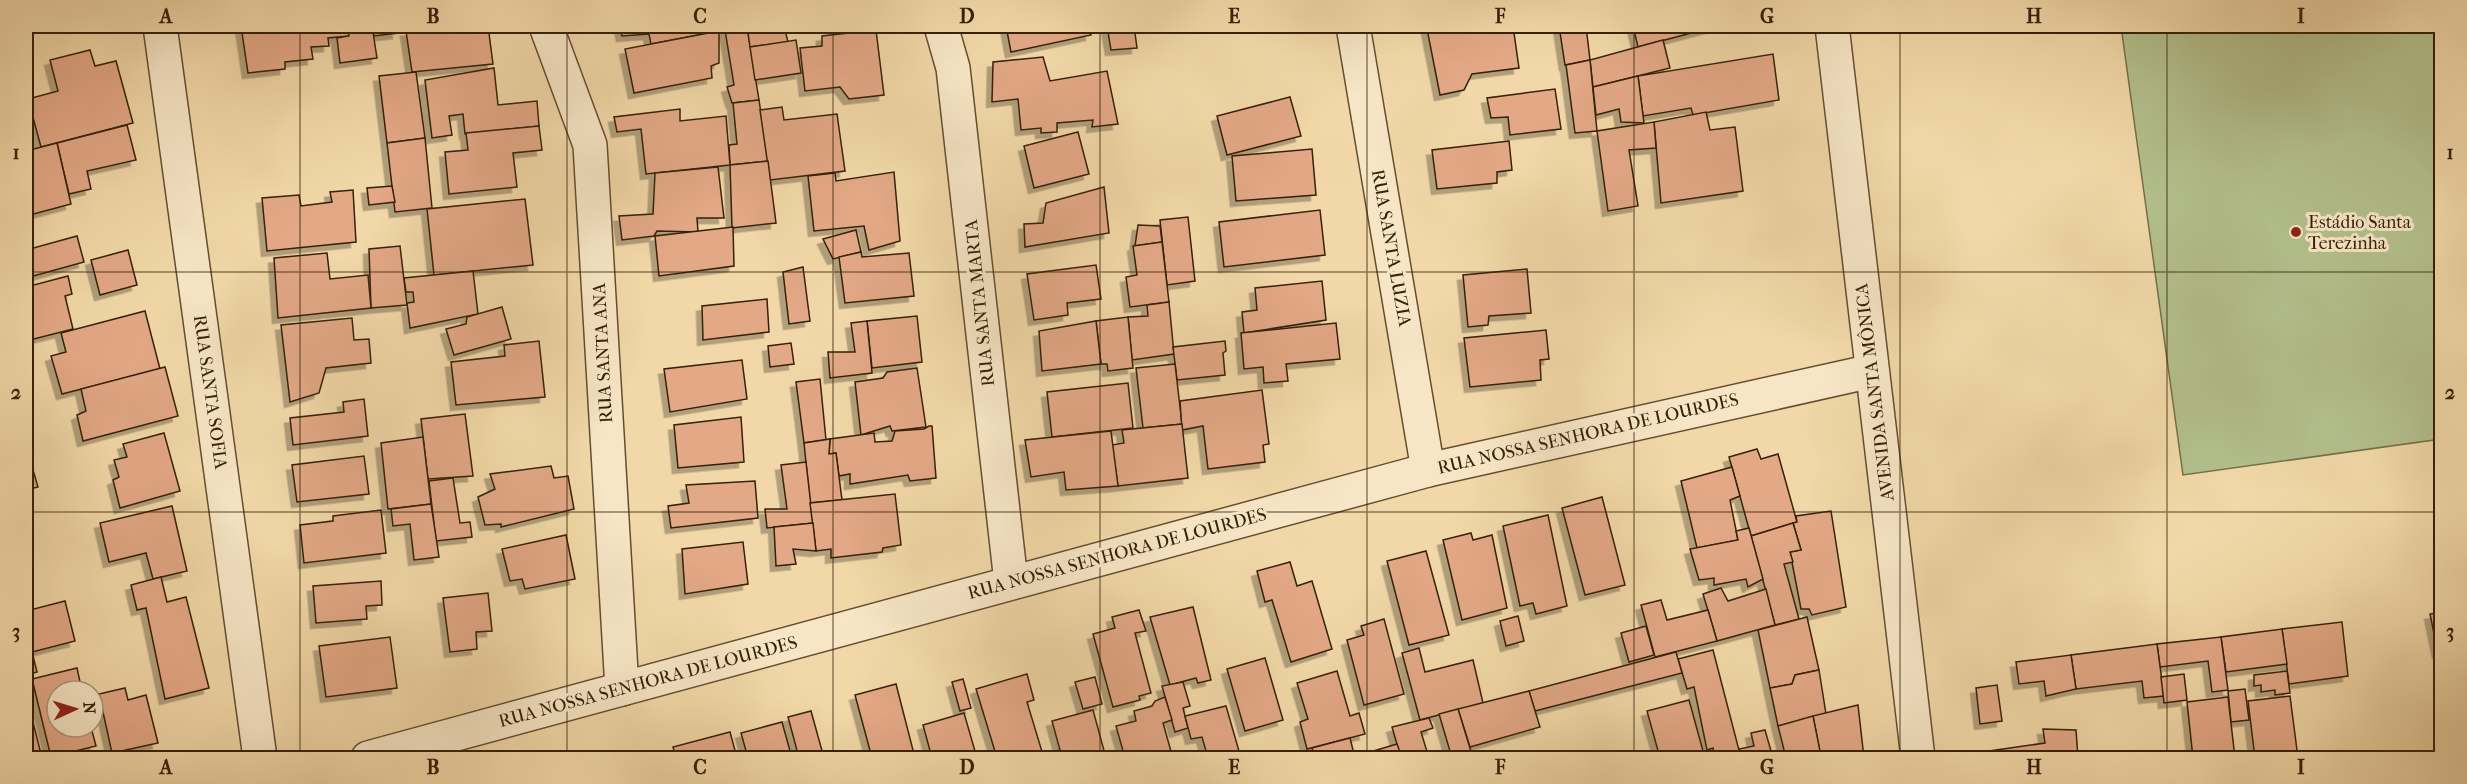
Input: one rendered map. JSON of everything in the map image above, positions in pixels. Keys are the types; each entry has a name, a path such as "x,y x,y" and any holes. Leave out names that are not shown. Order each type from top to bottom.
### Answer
{"street":[{"name":"RUA SANTA SOFIA","path":"160,26 261,759"},
{"name":"RUA SANTA ANA","path":"546,26 591,146 622,689"},
{"name":"RUA SANTA MARTA","path":"941,26 953,68 1011,582"},
{"name":"RUA SANTA LUZIA","path":"1353,26 1428,470"},
{"name":"AVENIDA SANTA MÔNICA","path":"1832,26 1918,759"},
{"name":"RUA NOSSA SENHORA DE LOURDES","path":"368,759 1428,470 1872,371"}],"green space":[{"name":"Estádio Santa Terezinha","path":"2121,26 2441,26 2441,439 2183,475"}],"building":[{"path":"241,26 348,26 349,36 328,38 329,46 311,47 313,59 285,62 285,69 248,73"},
{"path":"348,26 372,26 377,58 340,63 337,38 349,36"},
{"path":"373,26 421,26 397,28 398,33 374,36"},
{"path":"458,26 488,26 493,64 412,72 406,31"},
{"path":"620,26 717,26 719,31 651,44 649,34 622,36"},
{"path":"718,26 747,26 719,31"},
{"path":"747,26 759,100 732,103 727,87 734,85 725,30"},
{"path":"747,26 784,26 788,42 750,47"},
{"path":"839,26 874,26 875,29 843,33"},
{"path":"1006,26 1089,26 1091,35 1011,52"},
{"path":"1107,26 1134,26 1137,48 1111,50"},
{"path":"1454,26 1513,26 1519,68 1472,74 1464,90 1440,95 1427,29"},
{"path":"1559,26 1586,26 1590,60 1565,65"},
{"path":"1633,26 1718,26 1638,47"},
{"path":"876,30 884,95 849,99 840,87 805,91 800,48 822,46 822,36"},
{"path":"719,31 719,63 711,66 712,78 634,93 625,49"},
{"path":"796,40 801,73 755,80 750,47"},
{"path":"1663,40 1670,68 1593,87 1590,60"},
{"path":"90,50 95,66 116,61 133,123 41,147 28,99 58,91 50,60"},
{"path":"1773,54 1779,100 1693,115 1691,108 1643,116 1638,76"},
{"path":"1043,57 1050,81 1107,71 1118,124 1092,127 1093,120 1057,123 1057,132 1041,133 1041,128 1021,130 1018,99 992,102 993,62"},
{"path":"1590,60 1597,131 1575,133 1566,65"},
{"path":"494,68 498,105 537,101 539,126 465,134 463,114 449,116 452,135 432,138 425,80"},
{"path":"416,72 425,138 387,143 379,76"},
{"path":"1638,76 1644,123 1621,122 1619,109 1596,115 1593,87"},
{"path":"1555,89 1561,129 1510,135 1508,117 1491,118 1487,98"},
{"path":"1290,97 1301,136 1227,155 1217,116"},
{"path":"759,100 768,161 730,165 729,145 737,144 733,103"},
{"path":"782,107 784,120 837,114 845,171 770,180 760,110"},
{"path":"680,109 680,121 726,116 730,165 646,174 641,129 617,132 614,117"},
{"path":"1706,112 1710,130 1735,127 1743,191 1661,203 1654,122"},
{"path":"1654,122 1656,148 1629,150 1638,206 1608,211 1597,131"},
{"path":"127,125 136,160 87,171 91,189 69,194 57,143"},
{"path":"539,126 542,150 513,153 517,187 449,194 445,152 468,150 466,133"},
{"path":"1078,132 1089,174 1034,188 1024,146"},
{"path":"425,138 432,208 395,212 387,143"},
{"path":"1509,141 1512,170 1497,172 1497,183 1437,189 1432,150"},
{"path":"57,143 71,204 26,216 26,151"},
{"path":"1312,149 1316,195 1236,201 1232,156"},
{"path":"768,161 776,223 732,228 730,165"},
{"path":"718,167 724,218 697,218 698,232 657,231 654,236 622,240 619,216 653,214 655,173"},
{"path":"894,172 900,241 869,250 864,226 814,231 808,176 835,173 836,181"},
{"path":"392,186 395,202 369,205 367,188"},
{"path":"1104,187 1109,233 1025,247 1024,224 1043,223 1046,203"},
{"path":"353,190 356,242 267,251 262,198 299,195 301,206 332,202 330,192"},
{"path":"525,199 533,265 434,275 427,209"},
{"path":"1320,210 1325,255 1224,267 1219,222"},
{"path":"1188,217 1195,281 1167,285 1160,220"},
{"path":"1138,225 1160,226 1162,242 1135,246"},
{"path":"733,227 734,266 659,276 655,236"},
{"path":"856,230 861,252 833,259 823,239"},
{"path":"77,236 84,262 26,278 26,250"},
{"path":"1162,242 1169,302 1130,307 1126,277 1137,275 1133,246"},
{"path":"400,246 407,305 371,308 369,249"},
{"path":"128,250 137,285 100,295 91,260"},
{"path":"861,252 862,257 909,253 914,296 845,303 839,257"},
{"path":"327,253 330,279 368,275 371,308 278,318 274,258"},
{"path":"1096,265 1101,299 1067,303 1068,315 1034,320 1027,274"},
{"path":"803,267 810,321 789,324 783,272"},
{"path":"1527,269 1531,313 1489,316 1488,325 1468,327 1463,275"},
{"path":"473,271 478,314 410,328 407,303 414,302 413,292 406,292 404,278"},
{"path":"68,276 72,294 65,296 73,329 26,341 26,287"},
{"path":"1322,281 1326,320 1244,333 1242,312 1257,310 1255,288"},
{"path":"767,299 769,332 703,340 702,306"},
{"path":"1169,302 1174,354 1132,360 1128,317 1148,316 1147,305"},
{"path":"502,307 511,339 454,355 446,329 466,324 467,317"},
{"path":"145,311 160,369 62,394 51,356 66,352 61,333"},
{"path":"917,316 922,362 872,368 867,321"},
{"path":"1128,317 1133,368 1108,371 1107,364 1101,364 1096,321"},
{"path":"352,318 354,340 369,339 371,363 326,368 319,393 290,402 281,325"},
{"path":"867,321 872,373 830,378 828,352 855,352 851,323"},
{"path":"1096,321 1101,364 1042,371 1039,331"},
{"path":"1336,323 1340,359 1286,364 1288,381 1264,383 1263,367 1244,369 1241,333"},
{"path":"1546,330 1549,359 1540,360 1541,380 1470,387 1464,338"},
{"path":"539,341 545,397 456,405 451,362 505,356 504,345"},
{"path":"1225,341 1226,351 1223,353 1225,375 1177,380 1173,347"},
{"path":"791,343 794,364 770,367 768,346"},
{"path":"742,360 747,399 670,412 664,369"},
{"path":"1175,364 1182,424 1143,428 1136,368"},
{"path":"165,367 178,416 83,441 77,415 86,411 81,389"},
{"path":"917,368 926,427 892,431 890,426 861,435 855,382 883,378 887,372"},
{"path":"820,379 826,440 804,443 796,382"},
{"path":"1128,383 1133,428 1052,437 1047,392"},
{"path":"1262,390 1269,444 1263,445 1265,462 1208,469 1203,426 1182,430 1180,401"},
{"path":"364,399 368,436 293,445 290,418 344,412 343,402"},
{"path":"465,414 473,476 428,479 421,419"},
{"path":"741,417 744,462 678,468 674,425"},
{"path":"1182,424 1188,478 1118,486 1112,445 1124,443 1122,430"},
{"path":"932,426 936,478 910,481 908,475 850,484 850,474 839,476 836,453 829,454 830,439 874,433 875,442 892,441 895,431 924,429"},
{"path":"1111,431 1118,486 1066,490 1064,472 1031,477 1025,440"},
{"path":"164,433 180,491 120,508 113,480 119,477 114,460 127,457 123,444"},
{"path":"423,437 431,504 388,509 381,443"},
{"path":"830,439 829,454 836,453 842,500 810,503 804,443"},
{"path":"26,440 33,470 26,471"},
{"path":"1757,449 1761,459 1778,454 1797,522 1751,536 1729,457"},
{"path":"364,456 369,494 297,502 292,465"},
{"path":"806,462 813,523 767,528 765,509 787,509 781,465"},
{"path":"551,466 554,478 568,476 574,509 501,527 501,524 485,525 478,497 495,489 490,474"},
{"path":"1732,467 1740,496 1730,500 1738,540 1697,548 1681,481"},
{"path":"33,470 38,487 26,490 26,471"},
{"path":"453,478 460,523 470,522 472,537 436,541 429,481"},
{"path":"755,481 758,518 671,528 668,506 689,503 686,485"},
{"path":"895,494 901,545 883,548 882,552 831,558 831,549 816,551 810,503"},
{"path":"1602,497 1625,585 1585,595 1562,508"},
{"path":"431,504 439,557 414,560 410,524 393,526 391,509"},
{"path":"172,506 187,571 153,579 146,553 109,562 100,523"},
{"path":"381,510 386,553 304,563 300,525 333,521 333,516"},
{"path":"1831,511 1846,607 1812,615 1809,609 1801,609 1790,552 1801,550 1793,523 1797,522 1796,516"},
{"path":"1548,515 1567,606 1536,614 1533,603 1520,606 1503,526"},
{"path":"813,523 816,551 793,549 796,564 776,566 774,527"},
{"path":"1793,523 1801,550 1790,552 1793,562 1784,564 1799,619 1775,625 1751,536"},
{"path":"1749,528 1763,579 1748,587 1746,579 1714,585 1714,578 1699,580 1690,549 1738,540 1736,531"},
{"path":"1471,533 1473,540 1492,535 1507,608 1462,620 1443,540"},
{"path":"566,535 575,579 525,589 522,579 510,581 502,549"},
{"path":"743,542 748,584 685,594 682,549"},
{"path":"1426,551 1449,635 1409,645 1387,561"},
{"path":"1290,562 1297,586 1312,581 1332,649 1291,662 1272,600 1265,602 1257,571"},
{"path":"161,577 167,602 186,597 209,688 165,699 146,608 137,610 131,585"},
{"path":"381,581 382,605 366,606 367,619 316,623 313,586"},
{"path":"1721,588 1728,601 1766,589 1775,625 1717,641 1703,594"},
{"path":"488,593 492,631 476,632 477,649 450,652 443,598"},
{"path":"1661,600 1667,620 1708,610 1717,641 1655,657 1641,605"},
{"path":"65,601 75,641 32,652 37,672 26,675 26,611"},
{"path":"1193,607 1211,680 1198,683 1196,678 1170,685 1150,617"},
{"path":"1139,610 1146,631 1135,633 1151,693 1139,696 1140,700 1113,707 1093,634 1115,628 1112,617"},
{"path":"2442,612 2442,652 2438,653 2430,614"},
{"path":"1518,616 1524,641 1506,646 1500,621"},
{"path":"1807,617 1819,670 1795,675 1792,684 1770,688 1758,630"},
{"path":"1384,619 1404,694 1364,705 1347,640 1364,635 1361,626"},
{"path":"2342,622 2348,676 2289,684 2282,629"},
{"path":"1646,626 1654,655 1629,662 1621,633"},
{"path":"2282,629 2287,664 2226,672 2221,637"},
{"path":"390,637 397,688 326,697 319,646"},
{"path":"2221,637 2228,690 2212,692 2208,661 2160,667 2157,644"},
{"path":"2157,644 2164,696 2144,698 2142,681 2076,689 2071,655"},
{"path":"1419,648 1425,672 1473,660 1483,703 1420,720 1402,653"},
{"path":"1713,650 1741,758 1715,758 1713,748 1707,750 1694,687 1687,689 1678,659"},
{"path":"1676,652 1682,673 1535,711 1529,691"},
{"path":"2071,655 2076,689 2046,696 2044,681 2019,684 2016,662"},
{"path":"1265,658 1283,720 1245,731 1227,669"},
{"path":"77,668 79,679 45,679 45,732 32,679"},
{"path":"1819,670 1826,714 1778,726 1770,688 1792,684 1795,675"},
{"path":"1337,671 1350,716 1359,713 1365,734 1307,749 1300,722 1308,719 1297,683"},
{"path":"2287,671 2290,693 2275,695 2275,690 2261,692 2261,685 2254,686 2254,675"},
{"path":"1027,674 1034,700 1027,702 1043,755 1033,758 997,758 976,689"},
{"path":"2184,674 2187,700 2164,703 2161,677"},
{"path":"1095,677 1102,704 1083,709 1075,682"},
{"path":"963,679 971,708 960,711 952,682"},
{"path":"1183,682 1190,706 1183,708 1188,728 1175,732 1162,686"},
{"path":"896,684 915,758 872,758 855,695"},
{"path":"1997,685 2002,721 1980,724 1976,688"},
{"path":"125,688 128,700 146,695 158,743 112,753 105,721 105,693"},
{"path":"2245,689 2249,720 2231,722 2228,691"},
{"path":"1529,691 1540,727 1470,747 1458,709"},
{"path":"2290,696 2298,758 2255,758 2248,701"},
{"path":"1165,697 1172,720 1163,723 1172,755 1159,758 1125,758 1116,726 1136,721 1134,711 1152,706 1155,701"},
{"path":"2228,697 2235,758 2193,758 2187,702"},
{"path":"1689,700 1703,751 1675,758 1660,758 1647,711"},
{"path":"1858,705 1864,758 1821,758 1813,716"},
{"path":"1226,706 1241,758 1208,758 1202,737 1191,739 1185,716"},
{"path":"1458,709 1473,758 1452,758 1439,714"},
{"path":"1093,710 1106,758 1054,758 1053,752 1060,750 1052,721"},
{"path":"811,711 824,758 799,758 788,717"},
{"path":"964,713 977,758 932,758 923,725"},
{"path":"1813,716 1820,751 1786,758 1778,726"},
{"path":"26,717 27,723 33,722 42,758 26,758"},
{"path":"1429,718 1433,728 1421,732 1429,758 1401,758 1392,727"},
{"path":"782,722 792,758 748,758 741,733"},
{"path":"2043,729 2076,730 2078,758 1955,758 1955,756 2045,743"},
{"path":"1765,730 1773,758 1741,758 1739,749 1754,746 1751,733"},
{"path":"730,732 737,758 676,758 673,747"},
{"path":"1350,738 1355,758 1315,758 1312,748"},
{"path":"47,739 94,739 96,746 51,757"},
{"path":"1397,744 1402,758 1361,758 1360,755"},
{"path":"1820,751 1821,758 1786,758"},
{"path":"674,752 676,758 649,758"}],"place":[{"name":"Estádio Santa Terezinha","path":"2296,232"}]}
